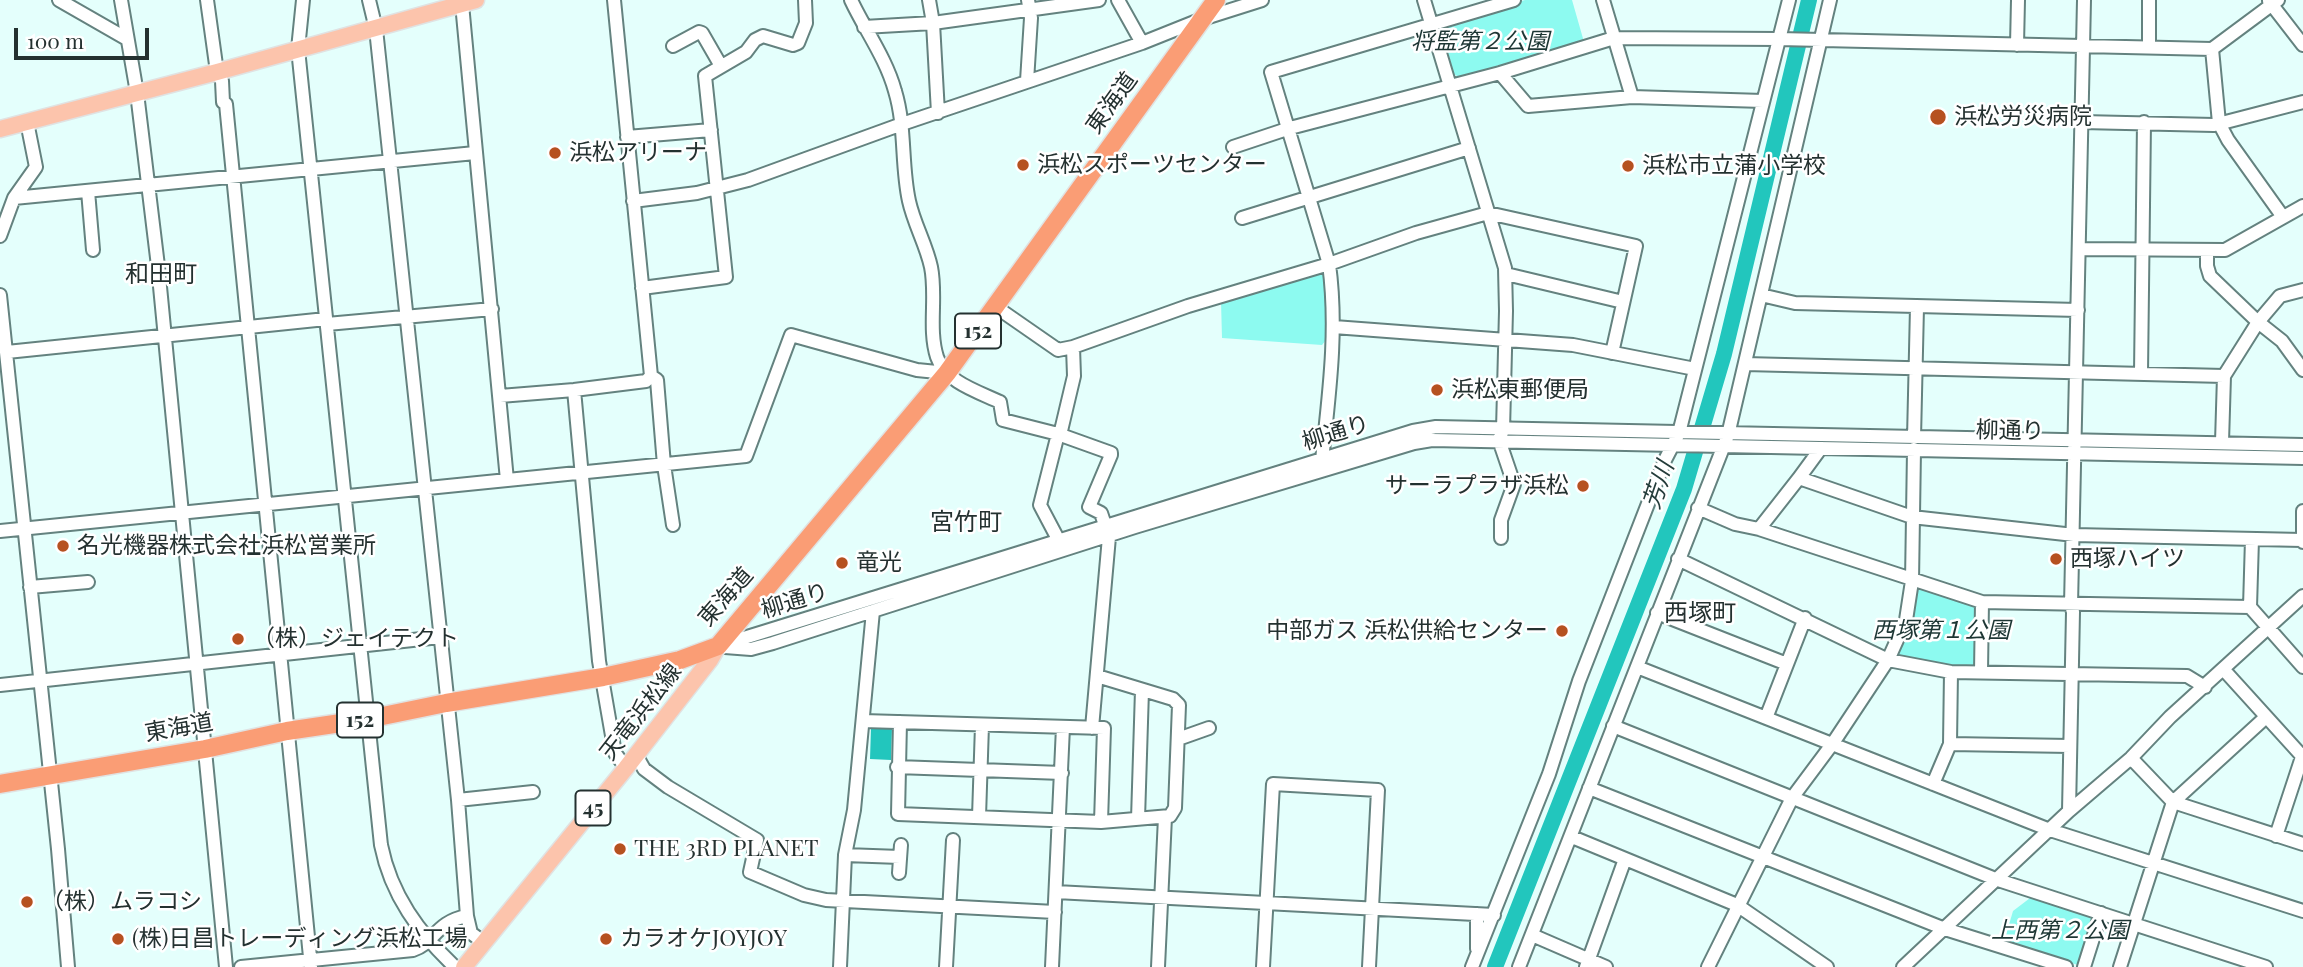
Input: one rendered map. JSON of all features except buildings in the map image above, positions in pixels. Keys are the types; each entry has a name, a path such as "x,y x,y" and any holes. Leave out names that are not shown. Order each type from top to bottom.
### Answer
{"highway":[{"name":"東海道","path":"0,784 603,677 680,660 718,646 947,373 1216,0"}],"main road":[{"path":"0,129 376,29 442,5 469,2"},
{"name":"天竜浜松線","path":"464,967 631,762 718,646"}],"street":[{"path":"59,0 127,39"},
{"path":"121,0 149,185 226,967"},
{"path":"206,0 217,72 222,82 223,102 226,104 310,963"},
{"path":"303,0 298,49 383,855 398,896 428,940 455,967"},
{"path":"369,0 376,29 408,317 458,800 467,916 471,933 483,942"},
{"path":"614,0 651,376"},
{"path":"642,288 726,277 705,76 746,52 755,40 763,36 798,43 806,23 805,0"},
{"path":"851,0 883,58 895,91 902,124 903,176 912,215 931,267 937,358 947,373 959,382 1000,402 1003,420 1111,453 1089,507 1101,513 1108,531 1092,728"},
{"path":"929,0 933,23 938,113"},
{"path":"1118,0 1142,43"},
{"path":"633,201 717,189 760,176 1262,0"},
{"path":"1424,0 1506,274 1501,435 1514,484 1501,520 1501,538"},
{"path":"1322,460 1334,327 1329,264 1271,72 1514,0"},
{"path":"1603,0 1632,97"},
{"path":"1474,962 1549,774 1579,681 1678,438 1789,0"},
{"path":"1519,967 1572,837 1722,440 1745,364 1818,40 1830,0"},
{"path":"2017,45 2018,0"},
{"path":"2070,811 2071,605 2081,249 2084,0"},
{"path":"2150,0 2150,47"},
{"path":"864,27 933,23 1028,5 1091,1"},
{"path":"469,2 475,153 507,480"},
{"path":"1233,147 1290,128 1500,74 1614,38 2212,49 2273,2 2301,40"},
{"path":"1027,81 1031,18 1028,5"},
{"path":"673,46 699,32 702,33 721,66"},
{"path":"2212,49 2219,123 2228,140 2283,217"},
{"path":"1500,74 1528,106 1632,97 1763,101"},
{"path":"2082,122 2219,123 2303,102"},
{"path":"0,236 14,198 36,167 27,122"},
{"path":"2141,373 2144,122"},
{"path":"627,137 711,130"},
{"path":"1241,218 1469,148"},
{"path":"14,198 475,153"},
{"path":"88,191 93,250"},
{"path":"2081,249 2228,249 2303,206"},
{"path":"996,307 1058,350 1188,306 1329,264 1416,233 1488,213 1636,246 1612,353"},
{"path":"2207,250 2210,276 2282,341 2303,370"},
{"path":"1506,274 1623,302"},
{"path":"2222,442 2224,376 2258,322 2280,296 2303,290"},
{"path":"0,295 68,967"},
{"path":"1761,295 1795,303 2078,310"},
{"path":"1708,967 1792,798 1833,743 1888,660 1906,620 1912,581 1917,307"},
{"path":"7,352 248,327 492,309"},
{"path":"1334,327 1573,345 1695,369"},
{"path":"0,531 746,456 791,335 917,370 947,373"},
{"path":"1059,541 1040,505 1074,376 1073,347"},
{"path":"1745,364 2224,376"},
{"path":"500,396 646,381 651,376"},
{"path":"651,376 657,380 664,465 673,525"},
{"path":"574,390 599,661 615,753 644,769 668,788 757,840 750,872 804,895 826,900 1055,912"},
{"name":"柳通り","path":"718,646 751,649 1413,431 1436,427 1501,435"},
{"name":"柳通り","path":"718,646 1059,541 1108,531 1414,443 1447,439 1501,435 1678,438 2076,447 2303,458"},
{"name":"柳通り","path":"1722,440 1821,448 1914,444"},
{"name":"柳通り","path":"2076,447 2222,442 2303,445"},
{"path":"0,444 15,443"},
{"path":"1759,529 1821,448"},
{"path":"1800,478 1912,517 2074,535 2302,541 2303,511"},
{"path":"1698,508 1735,524 1759,529 1982,602 2250,607"},
{"path":"2252,539 2250,607 2303,667"},
{"path":"1678,559 1888,660 1951,672 2186,676 2205,687"},
{"path":"30,587 88,582"},
{"path":"1903,967 2130,758 2169,717 2303,596"},
{"path":"1981,672 1982,602"},
{"path":"840,967 845,855 854,810 873,611"},
{"path":"1657,613 1787,664"},
{"path":"1766,718 1805,618"},
{"path":"0,685 440,637"},
{"path":"1637,667 2050,830 2303,911"},
{"path":"2224,670 2302,755 2276,836"},
{"path":"1933,784 1950,744 1951,672"},
{"path":"900,722 898,814 1101,822 1166,817 1174,813 1180,709 1177,701 1097,676"},
{"path":"1138,819 1142,690"},
{"path":"2120,967 2173,803 2266,717"},
{"path":"863,721 1104,728 1101,822"},
{"path":"979,817 982,724"},
{"path":"1613,726 1997,880 2266,967"},
{"path":"1052,967 1063,727"},
{"path":"1178,739 1209,728"},
{"path":"1950,744 2070,746"},
{"path":"2130,758 2173,803 2303,845"},
{"path":"897,767 1062,773"},
{"path":"1264,967 1273,784 1378,790 1369,967"},
{"path":"1590,788 1945,929 2066,967"},
{"path":"458,800 533,792"},
{"path":"1158,967 1166,817"},
{"path":"1572,837 1737,905 1826,967"},
{"path":"946,967 953,840"},
{"path":"845,855 900,851 899,873"},
{"path":"1588,964 1625,859"},
{"path":"1056,892 1494,915"},
{"path":"2084,967 2101,913"},
{"path":"1474,962 1477,914"},
{"path":"241,967 310,963 413,950 419,948 452,919 467,916"},
{"path":"1532,935 1588,964 1606,967"}],"green space":[{"name":"将監第２公園","path":"1525,0 1572,0 1584,42 1460,78 1454,74 1441,28 1444,23"},
{"path":"1322,270 1326,274 1326,340 1322,345 1222,338 1221,301"},
{"name":"西塚第１公園","path":"1917,586 1973,603 1976,607 1975,668 1950,668 1895,658"},
{"name":"上西第２公園","path":"2034,895 2095,913 2078,965 2004,942 2013,911"}],"shaded area":[{"path":"871,727 892,727 891,760 870,759"}],"waterway":[{"name":"芳川","path":"1495,967 1684,489 1724,354 1809,0"}],"place":[{"name":"浜松労災病院","path":"1938,117"},
{"name":"浜松アリーナ","path":"555,153"},
{"name":"浜松スポーツセンター","path":"1023,165"},
{"name":"浜松市立蒲小学校","path":"1628,166"},
{"name":"浜松東郵便局","path":"1437,390"},
{"name":"サーラプラザ浜松","path":"1583,486"},
{"name":"名光機器株式会社浜松営業所","path":"63,546"},
{"name":"西塚ハイツ","path":"2056,559"},
{"name":"竜光","path":"842,563"},
{"name":"中部ガス 浜松供給センター","path":"1562,631"},
{"name":"（株）ジェイテクト","path":"238,639"},
{"name":"THE 3RD PLANET","path":"620,849"},
{"name":"（株）ムラコシ","path":"27,902"},
{"name":"(株)日昌トレーディング浜松工場","path":"118,939"},
{"name":"カラオケJOYJOY","path":"606,939"}],"district":[{"name":"和田町","path":"161,275"},
{"name":"宮竹町","path":"966,523"},
{"name":"西塚町","path":"1700,614"}]}
